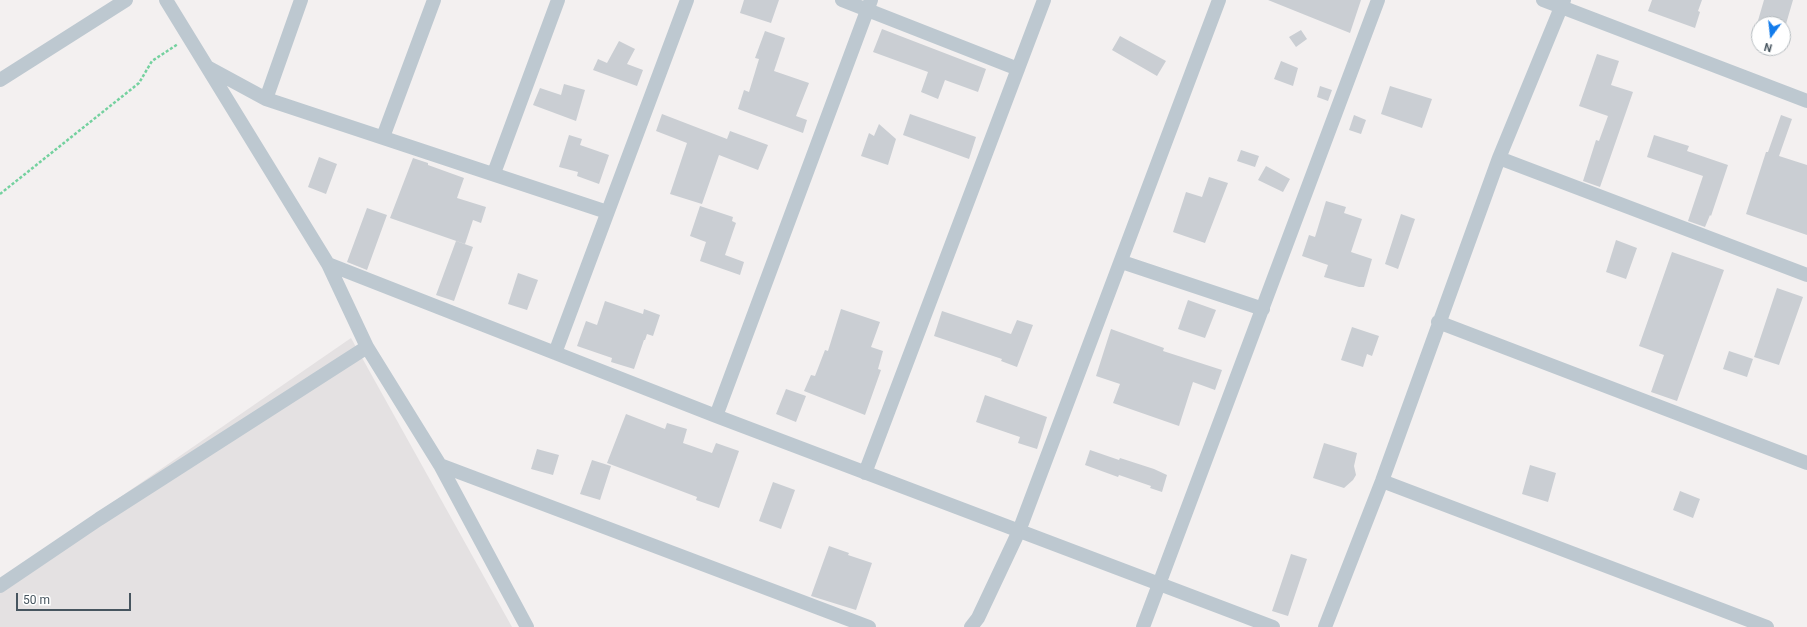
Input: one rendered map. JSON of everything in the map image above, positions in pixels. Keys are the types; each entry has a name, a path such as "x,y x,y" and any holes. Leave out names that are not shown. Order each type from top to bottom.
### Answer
{"street":[{"path":"0,80 126,0"},
{"path":"266,99 300,0"},
{"path":"383,137 434,0"},
{"path":"494,173 558,0"},
{"path":"555,353 687,0"},
{"path":"842,0 869,5 1018,69"},
{"path":"865,473 1044,0"},
{"path":"971,627 978,618 1018,531 1122,262 1219,0"},
{"path":"1143,627 1378,0"},
{"path":"1543,0 1562,3 1807,101"},
{"path":"171,3 188,37 206,67 328,264 367,347 440,465 527,627"},
{"path":"1325,627 1382,481 1438,322 1499,158 1562,3"},
{"path":"716,416 869,5"},
{"path":"206,67 266,99 494,173 607,212"},
{"path":"1499,158 1807,275"},
{"path":"1122,262 1263,309"},
{"path":"328,264 716,416 1273,627"},
{"path":"1438,322 1807,463"},
{"path":"0,586 367,347"},
{"path":"440,465 869,627"},
{"path":"1382,481 1766,627"}],"path":[{"path":"0,194 139,83 152,61 188,37"}],"shaded area":[{"path":"351,338 512,627 0,627 0,580"}],"building":[{"path":"744,0 779,0 771,23 740,13"},
{"path":"1268,0 1361,0 1350,33"},
{"path":"1652,0 1702,0 1698,11 1700,12 1695,28 1648,11"},
{"path":"1764,0 1793,0 1788,16 1759,16"},
{"path":"882,29 986,69 978,92 945,80 938,99 921,92 928,72 873,52"},
{"path":"1301,30 1307,39 1296,47 1289,37"},
{"path":"765,31 785,38 774,71 809,83 796,116 807,120 803,133 738,109 744,90 749,92 759,59 755,58"},
{"path":"1120,36 1166,61 1157,76 1112,50"},
{"path":"619,41 635,49 627,64 643,70 637,86 593,70 598,59 607,63"},
{"path":"1597,54 1619,61 1611,85 1633,92 1600,187 1583,181 1596,140 1599,141 1608,116 1579,106"},
{"path":"1281,61 1298,68 1293,86 1274,79"},
{"path":"564,84 585,90 576,121 533,105 540,88 561,95"},
{"path":"1320,86 1332,90 1328,101 1317,97"},
{"path":"1390,86 1432,99 1422,128 1381,114"},
{"path":"662,114 727,139 730,131 768,145 758,170 719,155 702,204 670,194 687,143 656,131"},
{"path":"910,114 976,137 969,159 903,135"},
{"path":"1354,115 1366,120 1361,134 1349,130"},
{"path":"1781,115 1792,119 1779,156 1807,165 1807,235 1746,214 1766,152 1768,152"},
{"path":"879,124 896,139 888,165 861,156 869,133 874,136"},
{"path":"569,135 582,139 580,145 609,155 599,184 577,176 578,172 559,167"},
{"path":"1654,135 1689,146 1687,151 1728,165 1711,216 1710,215 1705,227 1688,221 1703,176 1647,157"},
{"path":"1241,150 1259,156 1255,167 1237,161"},
{"path":"319,157 337,164 326,194 308,187"},
{"path":"413,158 464,178 457,198 486,207 481,223 473,220 465,244 390,218"},
{"path":"1266,166 1290,179 1283,192 1258,180"},
{"path":"1209,177 1228,183 1205,243 1173,232 1186,192 1202,197"},
{"path":"1326,201 1346,207 1344,213 1362,219 1351,252 1372,259 1364,287 1359,287 1324,277 1328,265 1302,256 1309,235 1315,237"},
{"path":"700,206 733,217 732,221 736,223 725,255 744,262 740,275 700,261 706,242 690,236"},
{"path":"367,208 387,215 367,270 347,262"},
{"path":"1401,214 1415,219 1398,269 1385,264"},
{"path":"1616,240 1637,248 1626,279 1606,272"},
{"path":"456,241 473,247 454,301 436,295"},
{"path":"1672,252 1724,270 1677,401 1651,392 1664,355 1639,346"},
{"path":"518,273 538,280 527,310 508,304"},
{"path":"1777,288 1803,297 1779,365 1754,357"},
{"path":"1188,300 1216,310 1205,338 1178,329"},
{"path":"605,301 643,314 644,309 660,315 653,336 647,334 644,340 634,369 611,362 612,358 577,346 586,321 597,325"},
{"path":"841,309 880,322 871,347 883,351 878,369 881,370 865,415 804,391 811,375 815,376 825,350 828,351"},
{"path":"942,311 1011,334 1017,320 1033,325 1017,367 1001,361 1002,359 934,336"},
{"path":"1352,327 1379,336 1372,356 1367,354 1363,367 1341,360"},
{"path":"1111,329 1164,348 1163,351 1222,370 1215,390 1193,382 1179,426 1113,403 1120,384 1096,376"},
{"path":"1729,351 1753,359 1747,377 1723,369"},
{"path":"786,389 806,396 796,422 776,414"},
{"path":"985,395 1047,417 1037,449 1018,443 1020,437 976,422"},
{"path":"626,414 665,429 667,423 687,429 683,443 712,453 716,443 739,451 719,508 696,500 697,497 607,463"},
{"path":"1324,443 1357,453 1354,466 1356,475 1344,488 1313,478"},
{"path":"537,449 559,455 553,475 531,469"},
{"path":"1090,450 1119,460 1120,458 1154,469 1167,475 1162,492 1150,488 1151,486 1119,475 1118,477 1085,465"},
{"path":"592,460 611,466 600,500 580,494"},
{"path":"1530,465 1556,473 1548,502 1522,494"},
{"path":"773,482 795,490 781,529 759,521"},
{"path":"1680,491 1700,499 1693,518 1673,510"},
{"path":"829,546 849,553 848,555 872,563 856,610 811,596"},
{"path":"1291,554 1307,559 1288,616 1272,611"}]}
